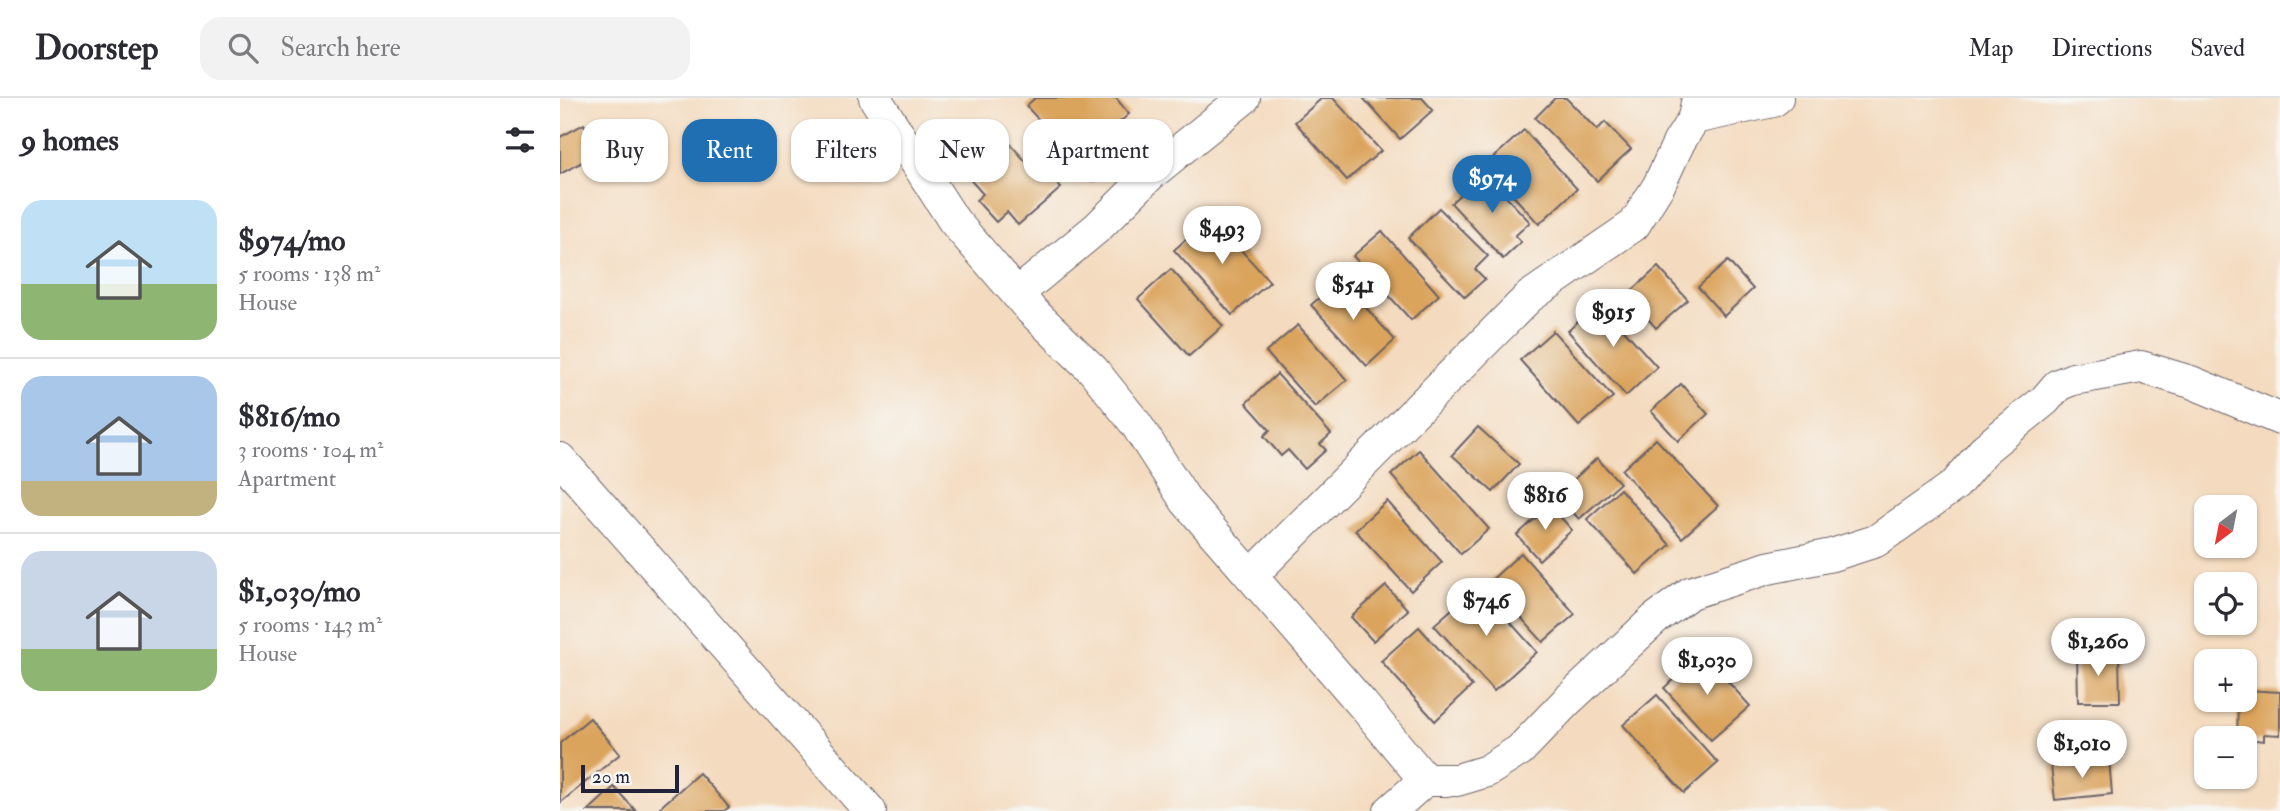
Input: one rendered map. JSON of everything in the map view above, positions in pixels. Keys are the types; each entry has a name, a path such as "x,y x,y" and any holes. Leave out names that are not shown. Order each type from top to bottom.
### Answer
{"street":[{"path":"875,98 954,221 1017,294 1093,370 1136,424 1186,501 1424,779"},
{"path":"1017,294 1098,227 1151,174 1244,98"},
{"path":"1251,576 1529,297 1634,225 1659,185 1696,108 1773,101 1777,98"},
{"path":"1390,811 1424,779 1457,780 1487,771 1520,750 1567,701 1655,619 1690,593 1768,568 1832,555 1876,541 1955,485 1986,448 2045,400 2058,385 2073,379 2141,367 2191,382 2280,419"},
{"path":"560,459 870,811"}],"building":[{"path":"1035,98 1116,98 1129,114 1123,119 1038,119 1026,106"},
{"path":"1322,98 1333,98 1381,151 1347,180 1295,122"},
{"path":"1363,98 1422,98 1433,110 1400,139"},
{"path":"1555,98 1566,98 1597,130 1605,122 1631,149 1597,181 1535,118"},
{"path":"581,126 581,163 560,174 560,137"},
{"path":"1524,130 1577,189 1539,224 1485,165"},
{"path":"1009,143 1023,158 1023,182 1055,182 1061,188 1018,225 1007,212 996,222 976,200 983,194 972,182 1009,182"},
{"path":"1483,173 1530,222 1515,236 1521,242 1503,259 1451,203"},
{"path":"1439,208 1488,256 1475,269 1485,279 1465,297 1408,238"},
{"path":"1211,217 1270,282 1232,315 1174,250"},
{"path":"1382,231 1439,295 1411,320 1353,256"},
{"path":"1728,261 1753,289 1724,316 1698,287"},
{"path":"1658,267 1688,300 1656,328 1627,295"},
{"path":"1171,269 1223,326 1189,356 1138,299"},
{"path":"1340,279 1395,340 1367,366 1311,305"},
{"path":"1599,302 1657,367 1626,396 1568,331"},
{"path":"1298,325 1347,380 1315,407 1266,352"},
{"path":"1553,331 1613,397 1579,426 1520,360"},
{"path":"1277,374 1331,434 1320,444 1326,450 1305,469 1288,450 1281,456 1264,436 1270,430 1246,403"},
{"path":"1681,384 1708,414 1678,441 1651,411"},
{"path":"1478,427 1519,464 1493,492 1452,455"},
{"path":"1656,439 1718,506 1682,538 1622,470"},
{"path":"1419,450 1489,529 1461,554 1391,475"},
{"path":"1597,458 1620,483 1579,519 1557,495"},
{"path":"1620,489 1670,545 1637,574 1587,519"},
{"path":"1387,501 1442,562 1411,591 1355,530"},
{"path":"1550,505 1572,530 1539,560 1517,535"},
{"path":"1521,553 1575,614 1543,642 1489,582"},
{"path":"1386,586 1408,610 1373,641 1351,617"},
{"path":"1478,586 1537,652 1494,691 1434,625"},
{"path":"1419,627 1472,686 1435,721 1381,661"},
{"path":"1702,653 1750,706 1711,740 1664,688"},
{"path":"2077,653 2119,654 2120,702 2078,702"},
{"path":"2257,691 2280,692 2280,735 2264,734 2264,741 2257,740 2257,726 2237,726 2238,712 2257,712"},
{"path":"1657,695 1718,763 1684,793 1623,725"},
{"path":"590,718 620,754 560,803 560,743"},
{"path":"2109,760 2112,794 2055,800 2051,766"},
{"path":"699,773 729,807 724,811 656,811"},
{"path":"614,787 636,811 588,811"}]}
